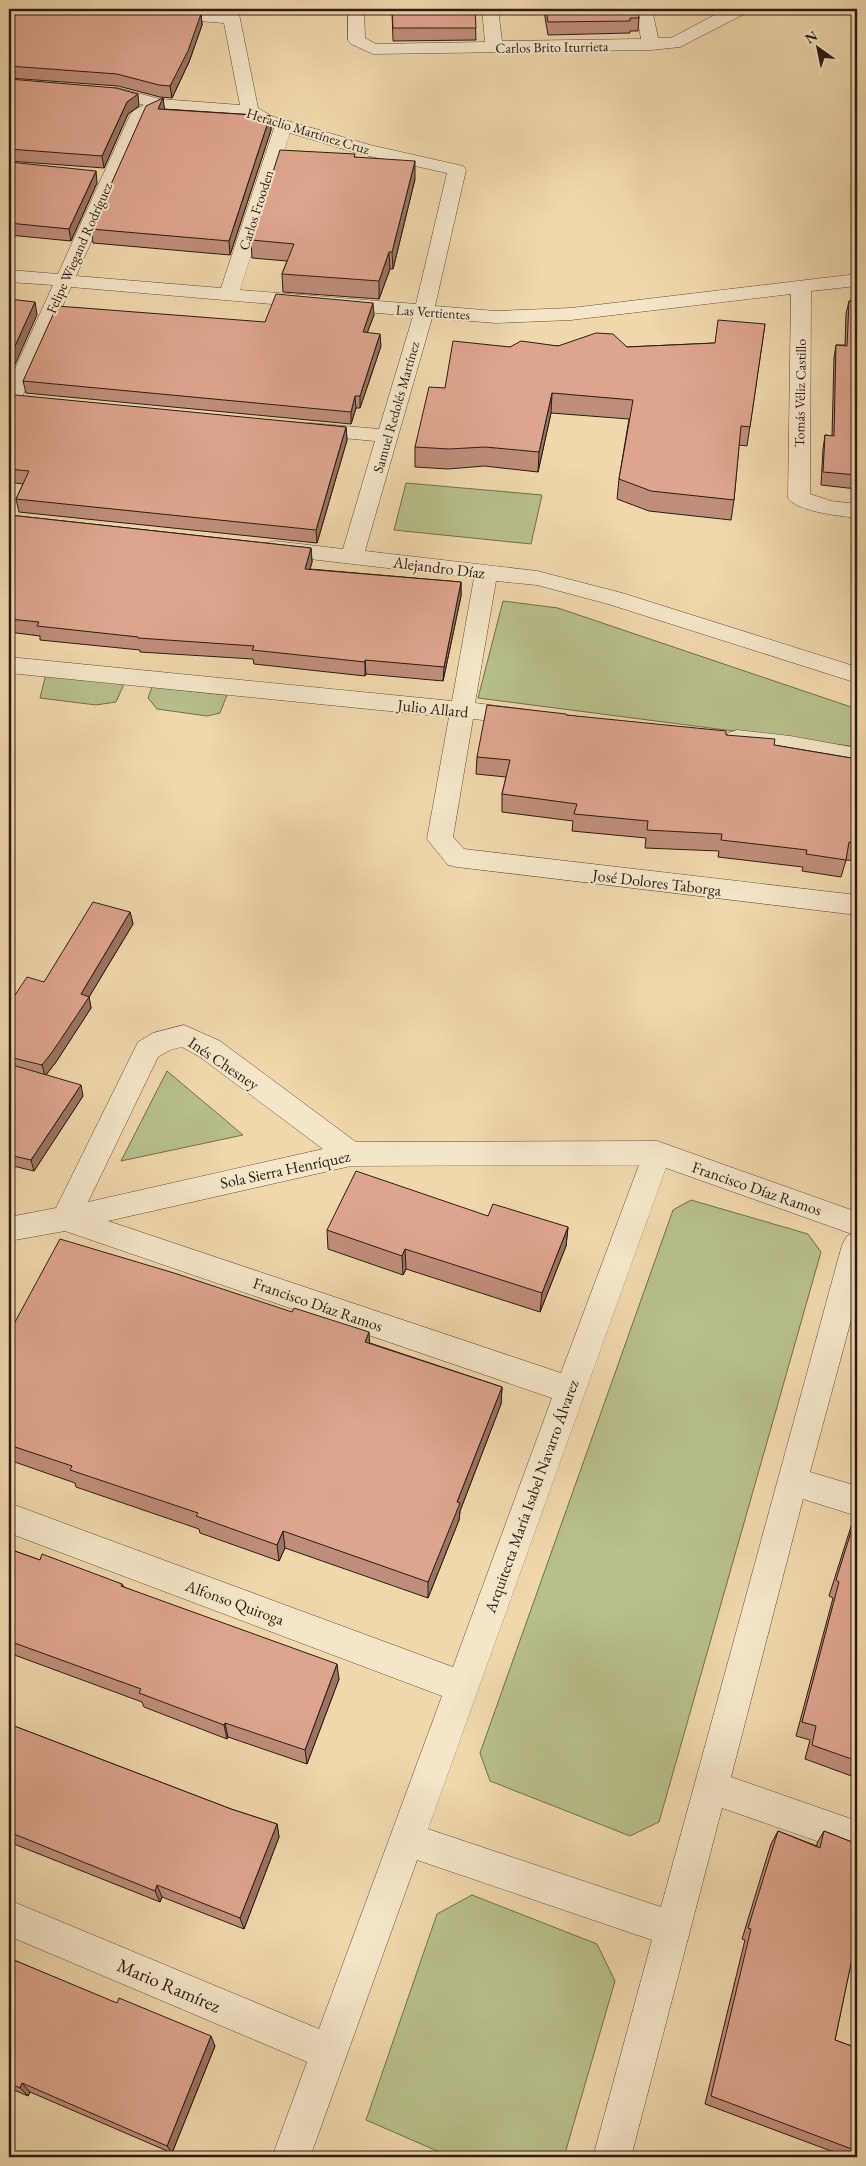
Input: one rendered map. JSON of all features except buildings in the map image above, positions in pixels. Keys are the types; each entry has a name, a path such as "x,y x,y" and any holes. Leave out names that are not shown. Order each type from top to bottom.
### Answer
{"street":[{"path":"106,9 231,13 250,111"},
{"name":"Carlos Brito Iturrieta","path":"356,9 357,40 373,49 651,45 674,43 694,34 721,16 740,9"},
{"path":"490,9 494,48"},
{"path":"644,9 651,45"},
{"name":"Heraclio Martínez Cruz","path":"88,91 118,93 160,104 250,111 264,120 366,150 457,170"},
{"name":"Felipe Wiegand Rodríguez","path":"14,402 64,280 102,175 139,115 160,104"},
{"name":"Carlos Frooden","path":"228,295 284,125"},
{"name":"Samuel Redolés Martínez","path":"352,556 424,312 457,170"},
{"name":"Las Vertientes","path":"9,276 424,312 496,316 571,314 857,280"},
{"name":"Tomás Véliz Castillo","path":"802,288 799,498 829,508 857,510"},
{"path":"289,427 388,436"},
{"name":"Alejandro Díaz","path":"254,546 537,578 606,596 857,675"},
{"path":"461,710 486,573"},
{"name":"Julio Allard","path":"9,665 547,718"},
{"name":"José Dolores Taborga","path":"461,710 440,839 457,858 857,905"},
{"path":"711,736 790,745 857,757"},
{"name":"Inés Chesney","path":"65,1219 148,1050 163,1041 184,1036 210,1050 351,1154"},
{"name":"Sola Sierra Henríquez","path":"9,1229 65,1219 351,1154 657,1153"},
{"name":"Francisco Díaz Ramos","path":"657,1153 857,1224"},
{"name":"Arquitecta María Isabel Navarro Álvarez","path":"291,2157 657,1153"},
{"name":"Francisco Díaz Ramos","path":"65,1219 570,1390"},
{"path":"612,2157 792,1481 857,1245"},
{"path":"792,1481 857,1501"},
{"name":"Alfonso Quiroga","path":"9,1518 462,1687"},
{"path":"712,1787 857,1838"},
{"path":"406,1839 674,1929"},
{"name":"Mario Ramírez","path":"9,1918 329,2052"}],"green space":[{"path":"406,483 542,495 531,544 394,530"},
{"path":"503,601 558,608 857,709 857,747 478,698"},
{"path":"46,674 124,684 116,702 96,705 40,698"},
{"path":"152,687 227,695 220,713 207,716 157,709 148,698"},
{"path":"167,1071 243,1135 121,1161"},
{"path":"691,1200 808,1234 821,1252 659,1822 630,1836 490,1781 480,1753 673,1210"},
{"path":"472,1895 597,1944 615,1981 564,2157 451,2157 366,2120 437,1914"}]}
